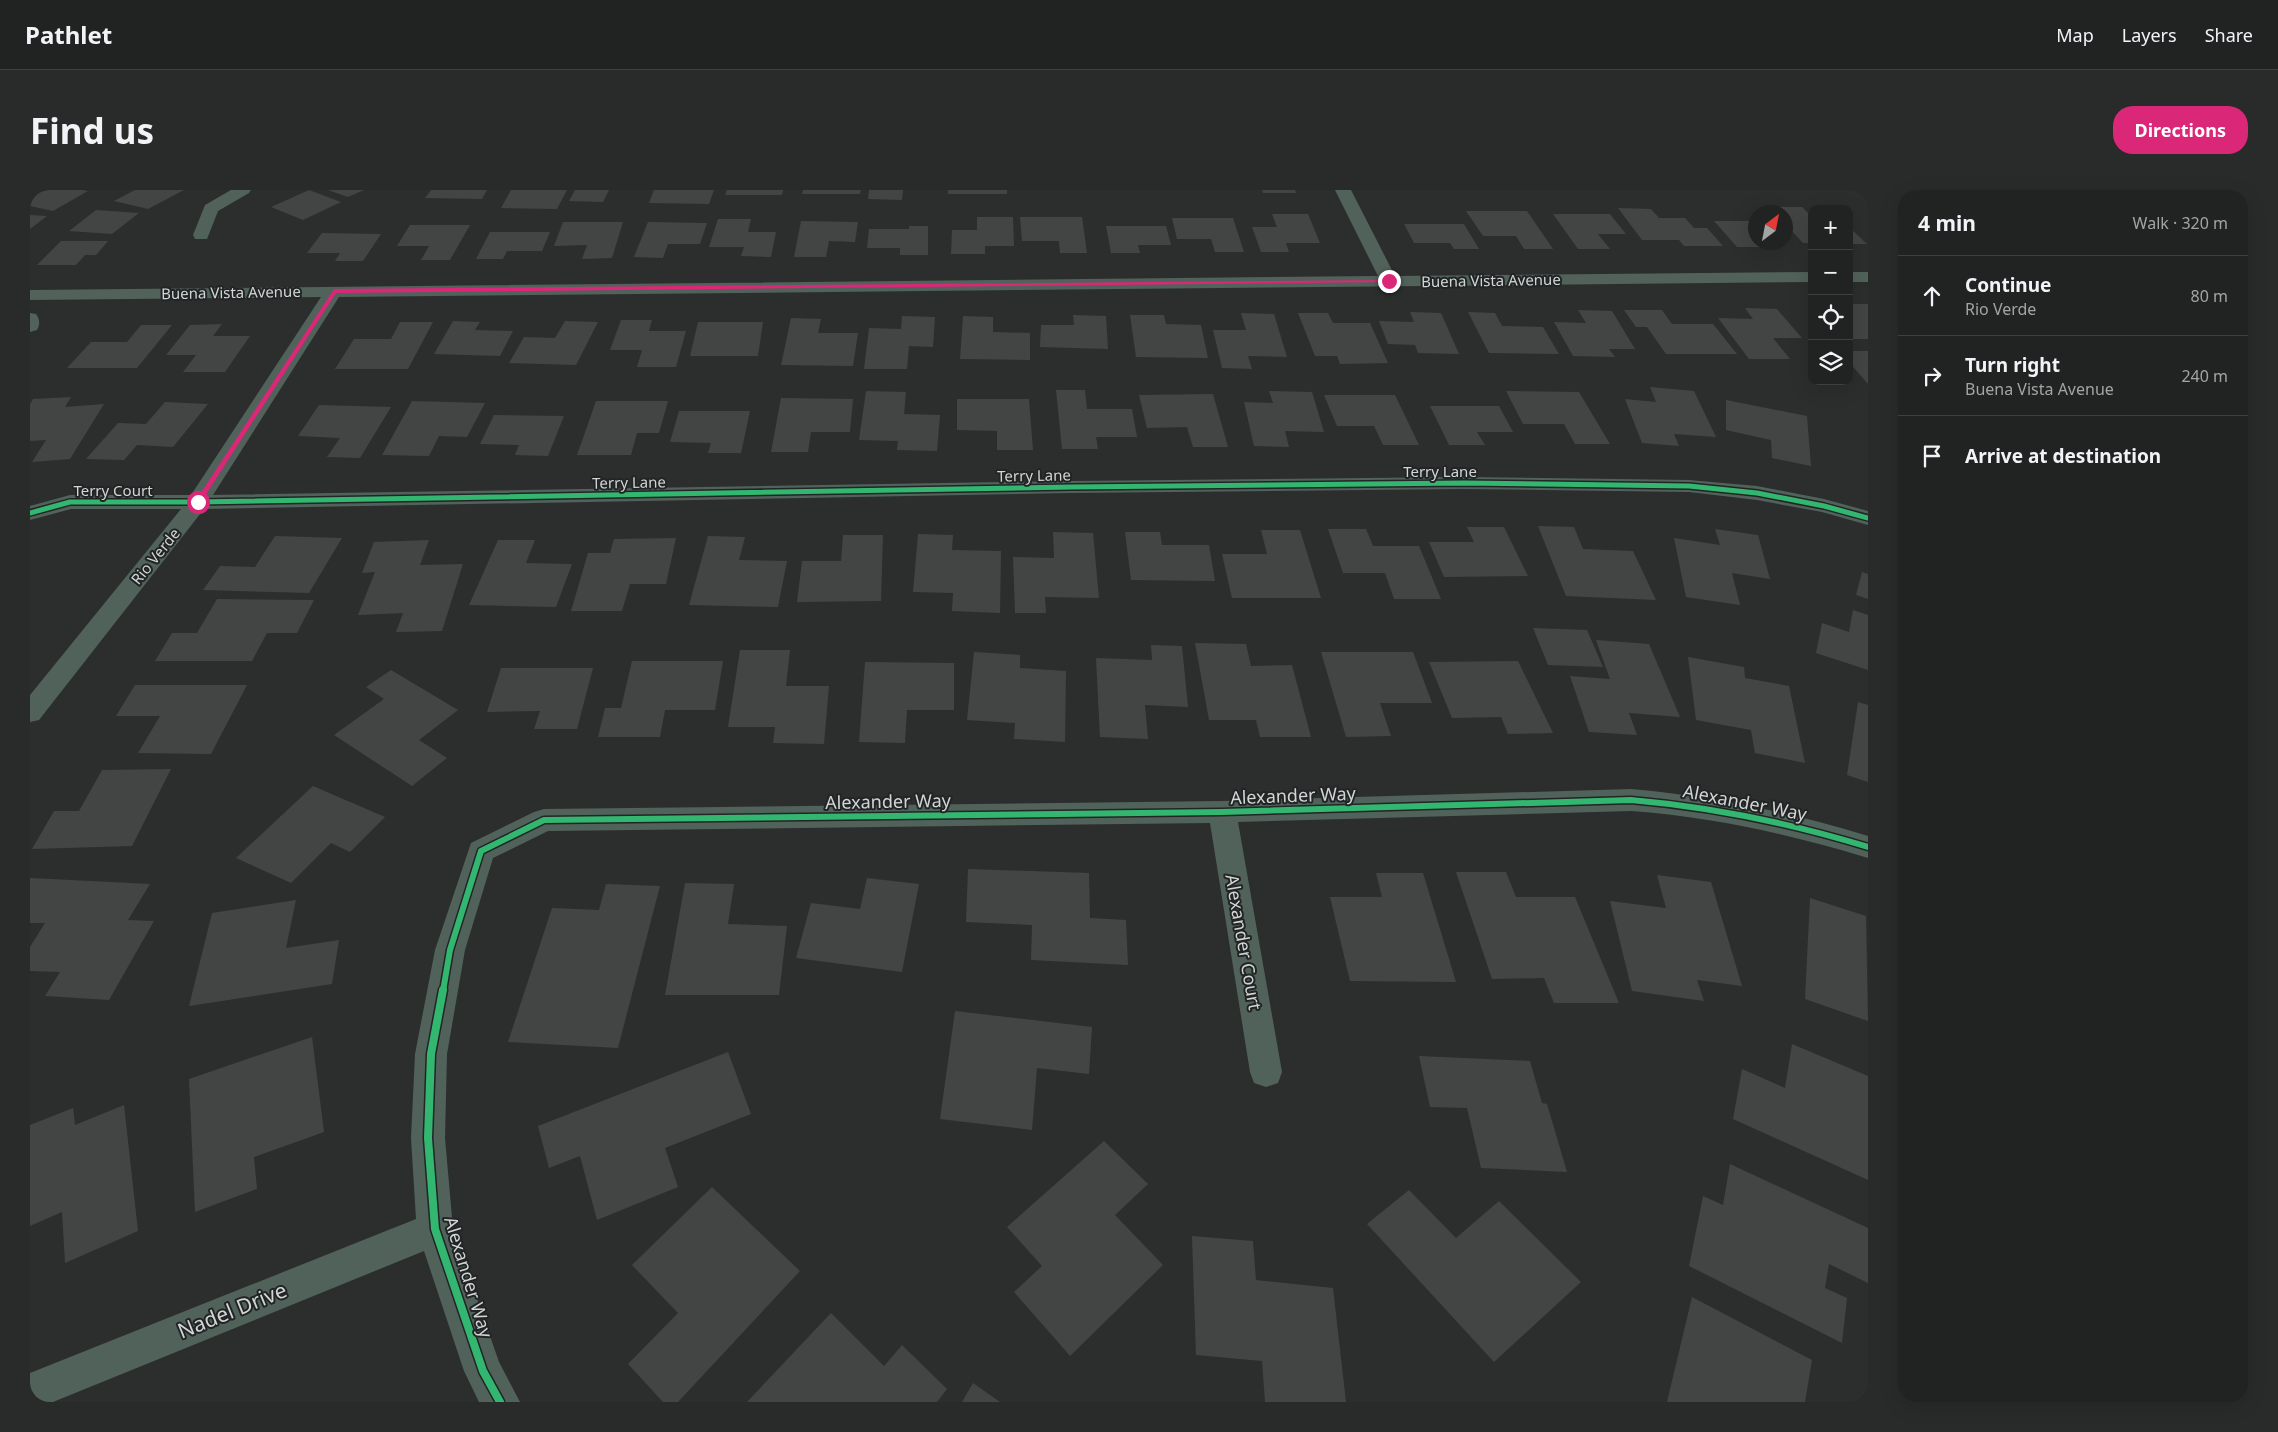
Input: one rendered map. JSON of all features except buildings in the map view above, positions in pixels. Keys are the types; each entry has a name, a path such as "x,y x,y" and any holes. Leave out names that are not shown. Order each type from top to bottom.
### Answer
{"street":[{"path":"200,235 211,208 244,190"},
{"path":"1343,190 1389,281"},
{"name":"Buena Vista Avenue","path":"30,295 1808,277"},
{"path":"1853,277 1868,277"},
{"name":"Rio Verde","path":"30,713 198,502 334,291"},
{"path":"30,318 30,326"},
{"name":"Terry Lane","path":"198,502 1051,488 1464,484 1689,486 1757,493 1824,506 1868,518"},
{"name":"Terry Court","path":"30,513 70,502 198,502"},
{"name":"Alexander Way","path":"500,1402 483,1371 435,1229 428,1138 431,1054 450,950 481,851 544,820 1222,812 1631,800 1681,803 1764,818 1868,847"},
{"name":"Alexander Court","path":"1222,812 1266,1072"},
{"name":"Nadel Drive","path":"30,1392 435,1229"}],"cycle path":[{"path":"30,513 70,502 198,502 1071,487 1464,483 1689,486 1757,493 1824,506 1868,518"},
{"path":"500,1402 483,1371 435,1229 428,1138 431,1054 450,950 481,851 544,820 1222,812 1631,800 1721,810 1781,822 1868,847"}],"route":[{"path":"198,502 334,291 1389,281"}]}
